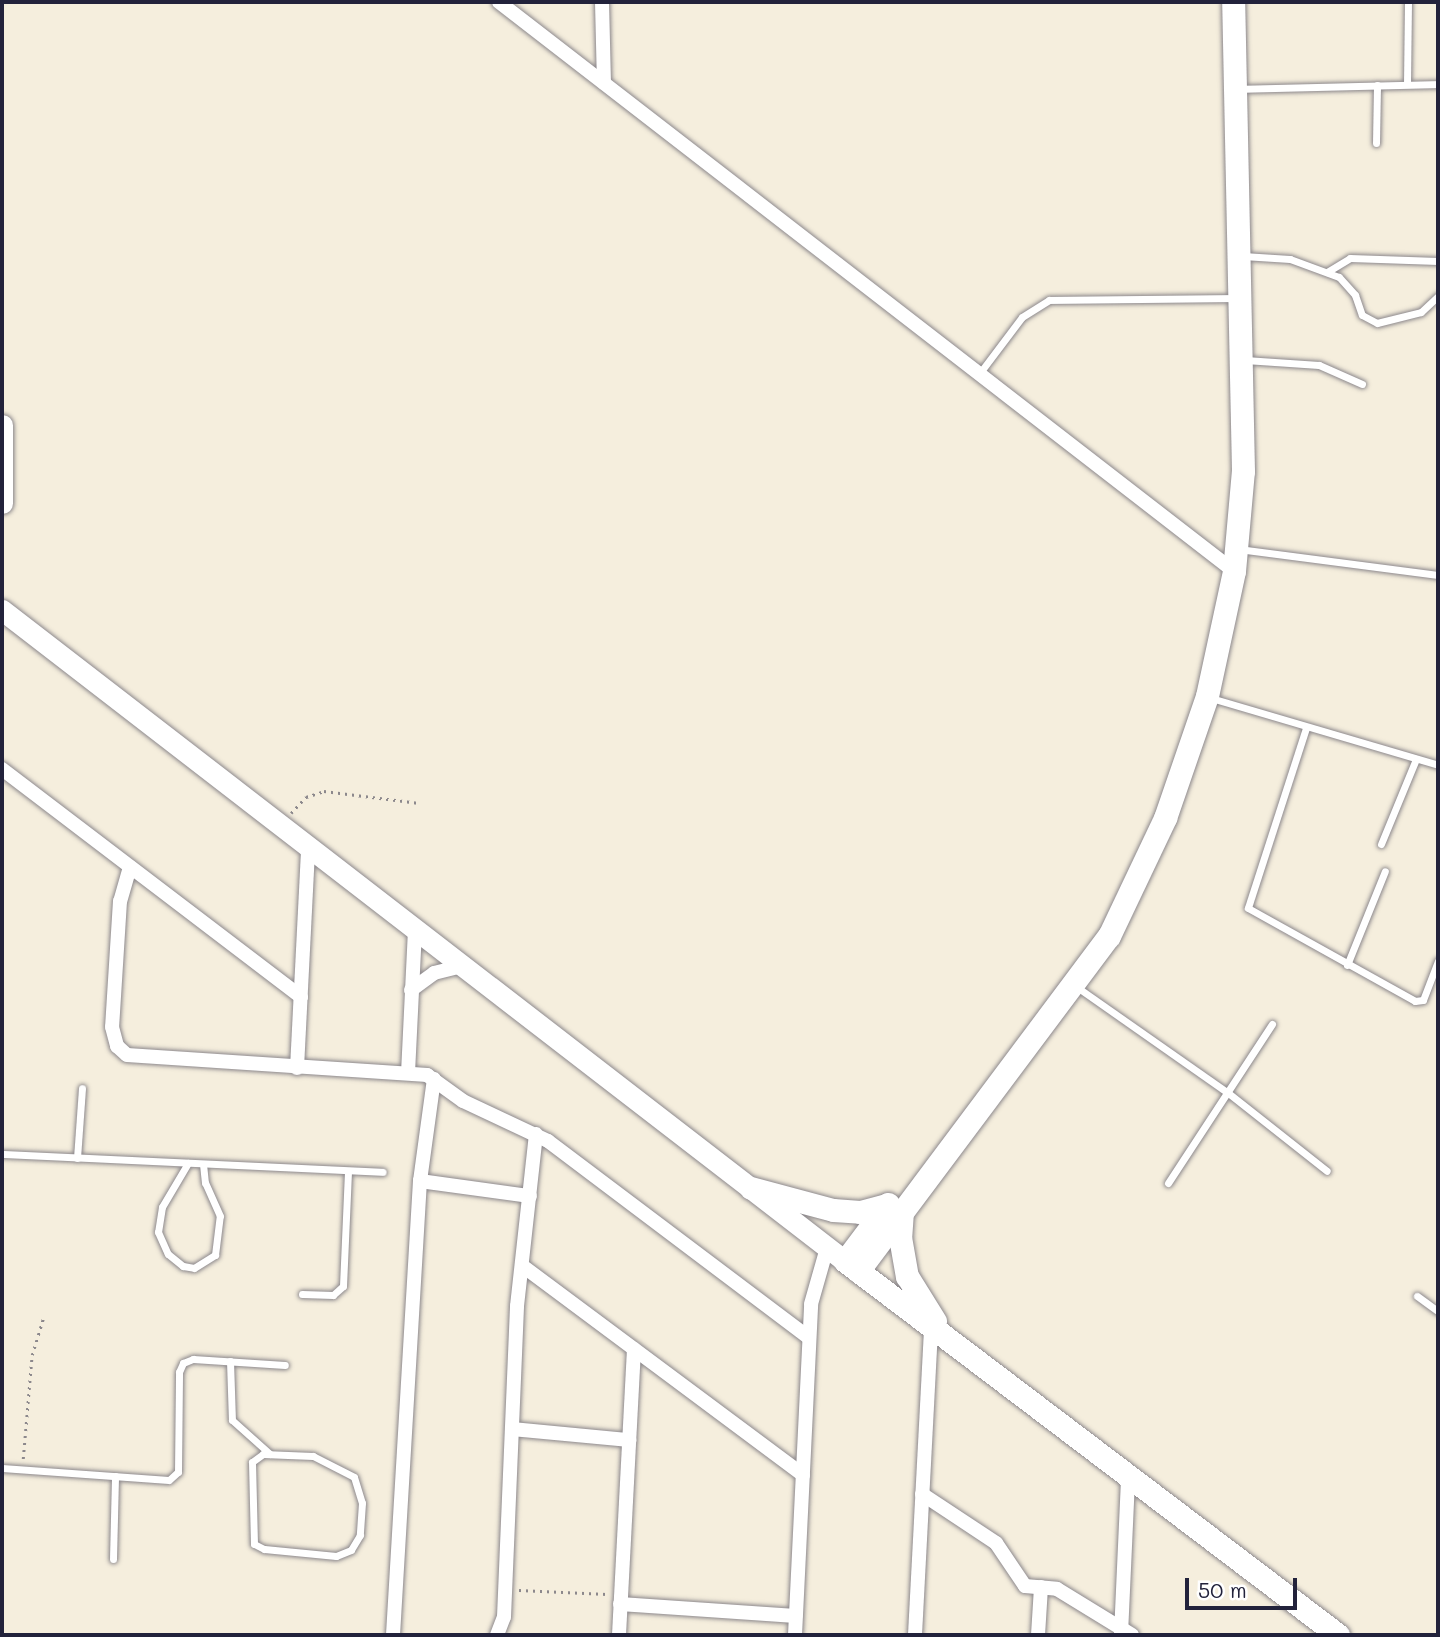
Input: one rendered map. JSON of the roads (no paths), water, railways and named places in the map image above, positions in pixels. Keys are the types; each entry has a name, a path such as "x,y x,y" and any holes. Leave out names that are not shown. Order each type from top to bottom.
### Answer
{"main road":[{"path":"843,1260 895,1208 1074,985 1109,936 1180,783 1208,696 1236,560 1243,471 1233,2"},
{"path":"2,425 2,503"},
{"path":"2,610 843,1260 1338,1635"},
{"path":"940,1334 907,1276 895,1208 1135,882"},
{"path":"751,1188 833,1210 895,1208"}],"street":[{"path":"499,2 979,374 1236,560"},
{"path":"602,2 604,83"},
{"path":"2,769 301,996"},
{"path":"298,1068 309,848"},
{"path":"130,867 120,901 112,1027 117,1046 140,1059 408,1073 435,1079 463,1101 536,1134 810,1338"},
{"path":"408,1073 415,930"},
{"path":"411,990 434,973 462,966"},
{"path":"393,1635 420,1181 435,1079"},
{"path":"497,1635 504,1617 517,1306 524,1267 536,1134"},
{"path":"420,1181 530,1196"},
{"path":"795,1635 814,1284 843,1260"},
{"path":"524,1267 803,1475"},
{"path":"915,1635 922,1494 940,1334"},
{"path":"619,1635 634,1349"},
{"path":"512,1429 629,1440"},
{"path":"1124,1633 1128,1478"},
{"path":"922,1494 996,1543 1017,1580 1057,1589 1124,1633"},
{"path":"1038,1635 1041,1587"},
{"path":"621,1600 796,1616"}],"lane":[{"path":"1407,84 1408,2"},
{"path":"1236,89 1438,84"},
{"path":"1376,143 1377,85"},
{"path":"1238,257 1290,259 1327,272 1348,285 1363,315 1377,323 1421,312 1438,296"},
{"path":"1327,272 1350,258 1438,261"},
{"path":"979,374 1022,317 1049,300 1240,298"},
{"path":"1241,360 1319,365 1362,384"},
{"path":"1236,560 1438,575"},
{"path":"1208,696 1306,728 1438,765"},
{"path":"1306,728 1247,905 1348,965 1418,1002 1438,961"},
{"path":"1381,844 1416,759"},
{"path":"1348,965 1385,871"},
{"path":"1074,985 1227,1092 1327,1171"},
{"path":"1168,1183 1272,1024"},
{"path":"77,1158 82,1088"},
{"path":"2,1154 383,1172"},
{"path":"188,1163 162,1207 158,1232 168,1254 183,1266 194,1268 215,1255 220,1216 208,1192 203,1164"},
{"path":"302,1294 334,1295 343,1286 348,1171"},
{"path":"1417,1296 1438,1311"},
{"path":"2,1468 173,1479 178,1469 180,1367 193,1359 285,1365"},
{"path":"230,1361 232,1420 271,1454 325,1460 354,1477 362,1503 360,1535 351,1550 336,1556 264,1549 254,1544 252,1462 258,1455 271,1454"},
{"path":"113,1559 115,1476"}]}
